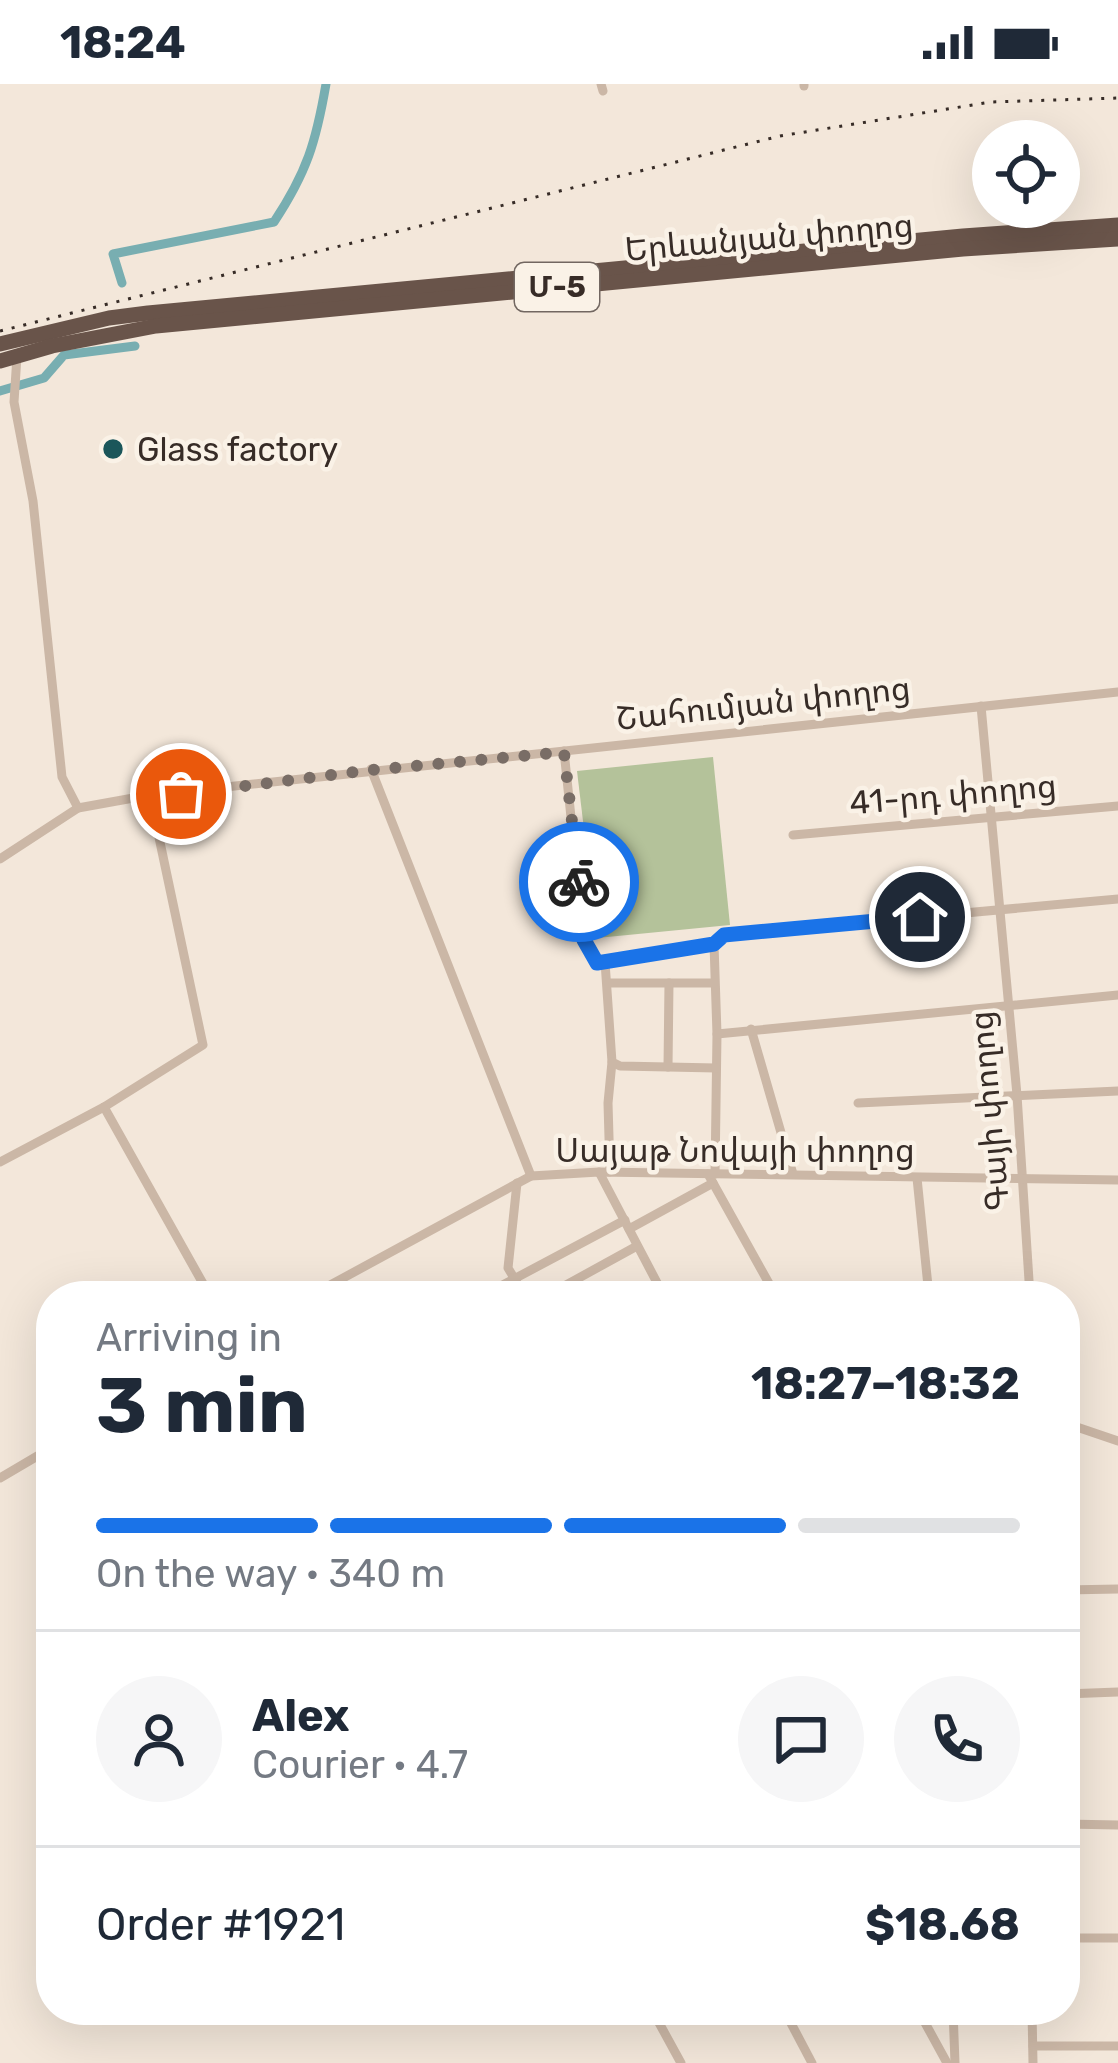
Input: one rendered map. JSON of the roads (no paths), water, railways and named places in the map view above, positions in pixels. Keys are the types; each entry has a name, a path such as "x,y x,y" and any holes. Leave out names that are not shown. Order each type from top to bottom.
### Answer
{"highway":[{"name":"Երևանյան փողոց","path":"0,344 109,318 239,312 1118,225"},
{"name":"Երևանյան փողոց","path":"963,243 1118,239"},
{"name":"Երևանյան փողոց","path":"8,358 239,312"}],"street":[{"path":"8,358 33,501 62,777 78,808"},
{"name":"Շահումյան փողոց","path":"0,859 78,808 150,796 1118,692"},
{"name":"Գայի փողոց","path":"981,706 1029,1281"},
{"path":"564,752 584,940 601,962 609,983 612,1062 605,1172 656,1281"},
{"path":"371,770 531,1176"},
{"path":"0,1162 104,1107 203,1045 150,796"},
{"name":"41-րդ փողոց","path":"793,835 1118,806"},
{"path":"601,962 714,944 724,935 1118,899"},
{"path":"714,944 717,1034 712,1177 768,1281"},
{"path":"609,983 714,983"},
{"path":"668,1066 669,983"},
{"path":"717,1034 1118,995"},
{"path":"752,1029 793,1174"},
{"path":"612,1062 716,1068"},
{"path":"858,1103 1118,1091"},
{"path":"104,1107 202,1281"},
{"name":"Սայաթ Նովայի փողոց","path":"337,1281 531,1176 605,1172 1118,1180"},
{"path":"510,1281 712,1177"},
{"path":"917,1178 927,1281"},
{"path":"514,1279 508,1252 517,1183"},
{"path":"574,1281 638,1246"},
{"path":"1080,1428 1118,1442"},
{"path":"0,1478 36,1457"},
{"path":"1080,1590 1118,1589"},
{"path":"1080,1693 1118,1692"},
{"path":"1080,1824 1118,1825"},
{"path":"1080,1939 1118,1938"},
{"path":"660,2025 681,2063"},
{"path":"792,2025 812,2063"},
{"path":"927,2025 951,2063"},
{"path":"951,2063 952,2025"},
{"path":"1032,2025 1033,2063"},
{"path":"1033,2046 1118,2046"}],"waterway":[{"path":"122,283 113,254 274,222 309,156 326,84"},
{"path":"0,391 44,378 64,355 135,346"}],"railway":[{"path":"0,331 780,136 991,102 1118,98"}],"place":[{"name":"Glass factory","path":"113,449"}]}
